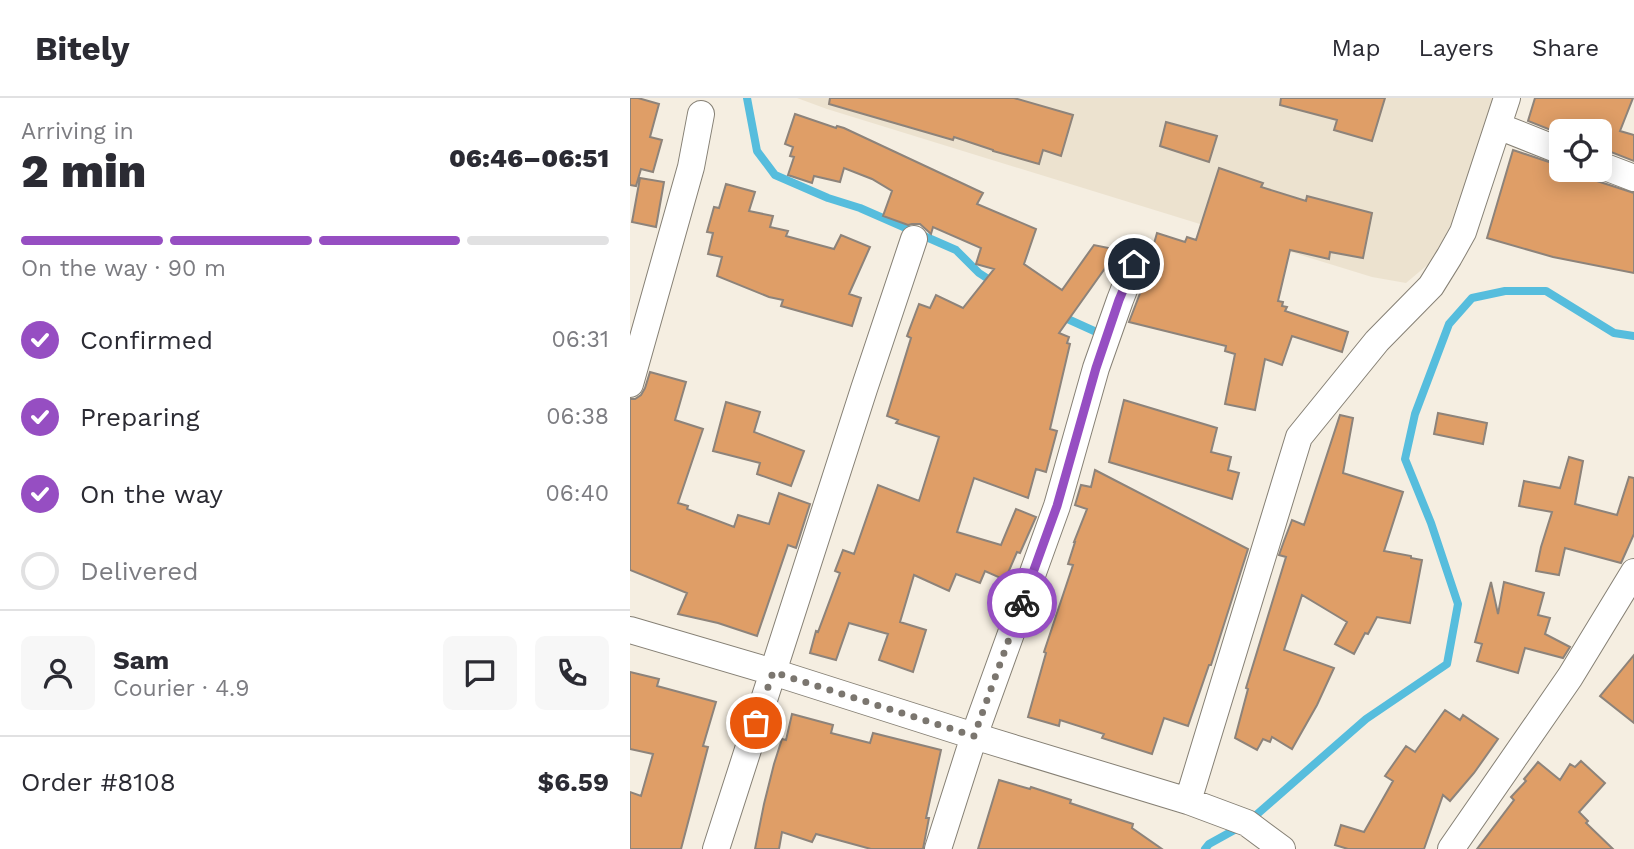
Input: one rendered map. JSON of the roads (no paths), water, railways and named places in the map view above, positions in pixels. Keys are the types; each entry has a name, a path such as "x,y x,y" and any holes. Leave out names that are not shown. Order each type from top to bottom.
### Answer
{"street":[{"path":"1188,801 1299,437 1377,341 1431,286 1463,232 1507,98"},
{"path":"630,384 691,167 701,114"},
{"path":"1498,126 1549,146"},
{"path":"1612,169 1634,177"},
{"path":"716,849 914,239"},
{"path":"938,849 974,736 1057,506 1096,368 1134,264"},
{"path":"1451,849 1570,677 1634,572"},
{"path":"630,630 1188,801 1247,823 1282,849"}],"waterway":[{"path":"747,98 757,151 775,175 956,250 979,273 996,284"},
{"path":"1205,849 1209,844 1247,823 1366,719 1447,664 1458,604 1431,523 1405,459 1415,414 1449,324 1472,298 1505,291 1546,291 1614,333 1634,336"},
{"path":"1061,316 1103,335"}]}
